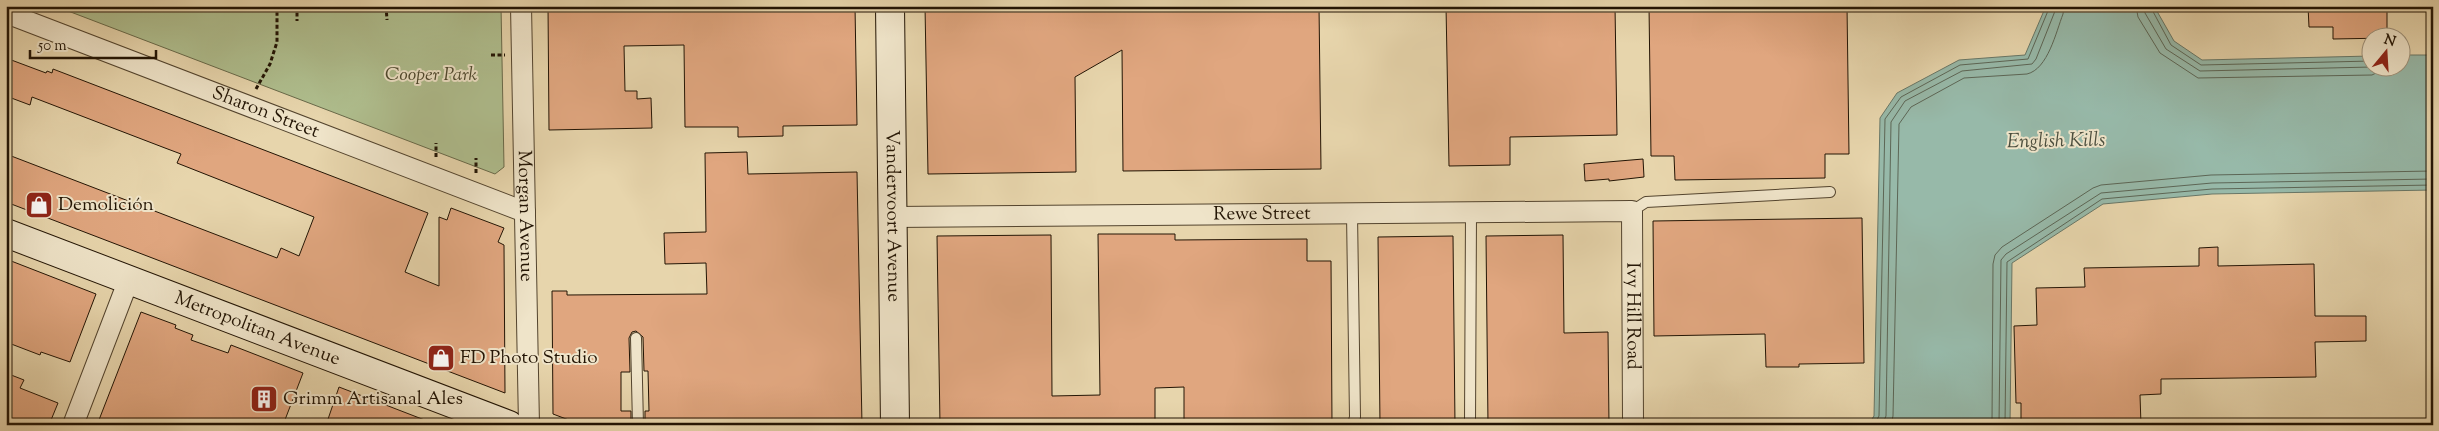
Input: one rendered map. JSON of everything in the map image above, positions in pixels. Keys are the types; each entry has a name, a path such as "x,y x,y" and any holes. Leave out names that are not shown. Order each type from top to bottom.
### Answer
{"main road":[{"name":"Vandervoort Avenue","path":"890,6 895,425"},
{"name":"Metropolitan Avenue","path":"6,232 509,425"}],"street":[{"name":"Morgan Avenue","path":"521,6 528,273 529,425"},
{"name":"Sharon Street","path":"6,13 525,212"},
{"name":"Rewe Street","path":"893,217 1632,211"},
{"name":"Ivy Hill Road","path":"1632,211 1632,419"},
{"path":"73,425 129,279"}],"lane":[{"path":"1632,211 1646,202 1830,192"},
{"path":"1470,425 1471,213"},
{"path":"1352,214 1355,417 1353,425"},
{"path":"636,338 638,425"}],"path":[{"path":"256,89 270,64 277,42 277,6"},
{"path":"297,6 297,21"},
{"path":"386,6 387,20"},
{"path":"491,54 505,54"},
{"path":"436,143 436,157"},
{"path":"476,158 476,173"}],"green space":[{"name":"Cooper Park","path":"55,6 501,6 504,167 495,174"}],"water":[{"name":"English Kills","path":"2046,6 2154,6 2174,41 2202,60 2362,56 2362,78 2412,78 2412,55 2433,55 2433,190 2212,194 2103,204 2012,263 2010,425 1868,425 1874,416 1880,118 1897,93 1959,60 2025,55"}],"building":[{"path":"548,6 855,6 857,125 783,126 783,136 738,137 738,127 685,127 684,45 624,46 625,91 637,91 637,99 651,98 652,128 549,130"},
{"path":"925,6 1319,6 1321,169 1123,171 1122,50 1075,77 1076,172 928,174"},
{"path":"1446,6 1615,6 1617,135 1510,137 1510,165 1449,166"},
{"path":"1649,6 1847,6 1849,154 1825,154 1825,178 1675,180 1674,156 1651,156"},
{"path":"2308,6 2387,6 2387,28 2362,28 2362,38 2333,39 2333,27 2309,27"},
{"path":"6,58 46,73 47,71 52,73 53,69 428,213 405,272 439,286 439,217 447,220 451,208 504,228 498,242 504,245 505,393 6,202 6,154 277,258 281,248 299,256 314,217 177,163 181,154 32,97 30,105 6,96"},
{"path":"747,152 748,174 857,172 862,425 645,425 645,411 649,411 648,371 644,371 643,337 636,331 632,332 629,338 630,372 621,372 621,411 631,411 631,425 582,425 553,414 552,291 567,291 567,295 707,294 706,263 665,264 664,233 706,232 705,153"},
{"path":"1643,159 1644,177 1609,181 1609,179 1585,181 1584,164"},
{"path":"1862,218 1864,363 1799,364 1799,367 1766,367 1765,334 1654,336 1653,221"},
{"path":"1098,234 1175,234 1175,240 1307,239 1307,261 1331,261 1332,425 1184,425 1184,387 1155,388 1155,425 940,425 937,236 1051,235 1052,396 1100,395"},
{"path":"1563,235 1564,333 1608,332 1609,425 1488,425 1486,236"},
{"path":"1453,236 1455,425 1380,425 1378,237"},
{"path":"2218,247 2218,266 2314,264 2315,316 2366,316 2366,341 2315,342 2316,377 2161,379 2161,394 2140,395 2141,425 2021,425 2021,403 2016,403 2014,326 2037,325 2036,288 2085,287 2084,268 2199,266 2199,248"},
{"path":"6,259 96,294 70,362 41,352 40,355 6,342"},
{"path":"141,312 176,325 175,328 193,335 191,340 228,353 231,345 303,373 283,425 97,425"},
{"path":"6,373 24,380 20,388 58,403 49,425 6,425"},
{"path":"339,387 435,424 435,425 326,425"}],"place":[{"name":"Demolición","path":"39,205"},
{"name":"FD Photo Studio","path":"441,358"},
{"name":"Grimm Artisanal Ales","path":"264,399"}]}
